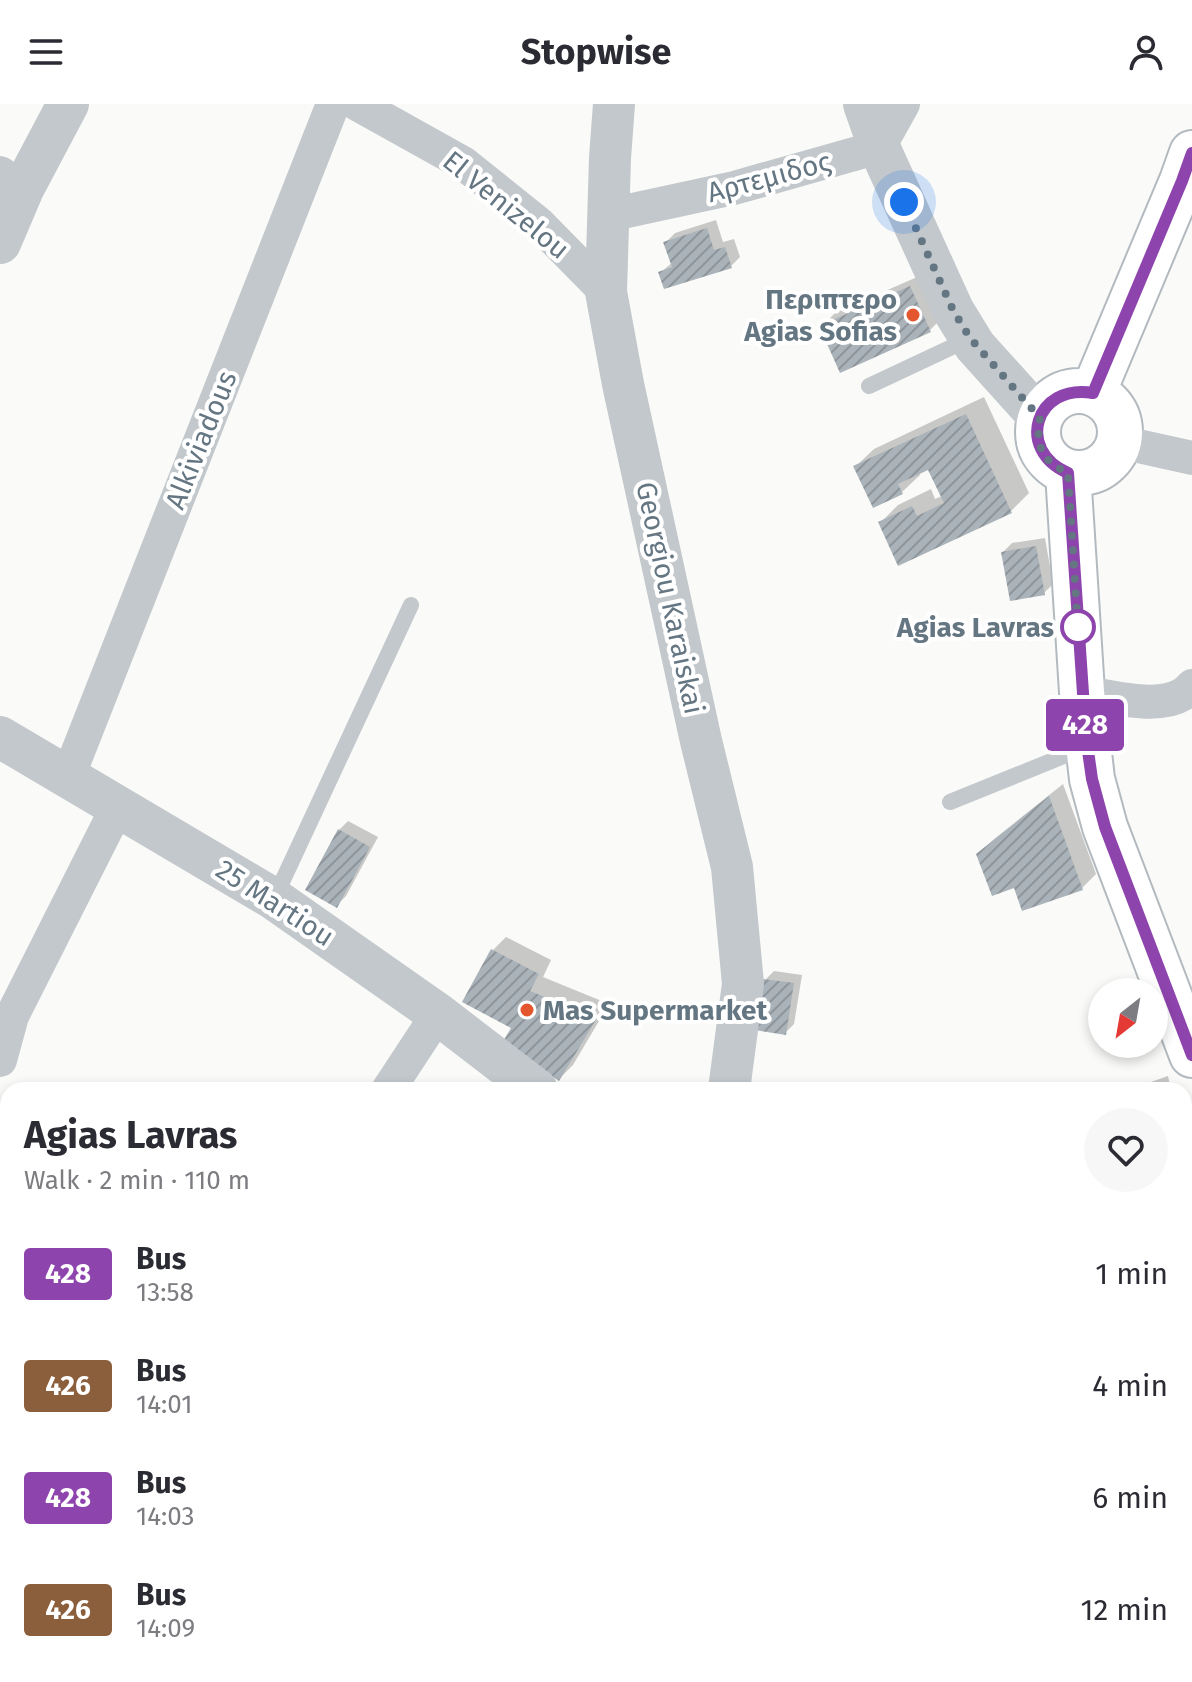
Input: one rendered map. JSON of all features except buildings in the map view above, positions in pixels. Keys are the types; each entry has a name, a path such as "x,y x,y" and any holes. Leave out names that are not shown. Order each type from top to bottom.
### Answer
{"main road":[{"path":"1093,393 1189,174"},
{"path":"1067,392 1093,393 1112,407 1121,430 1120,442 1115,454 1095,471 1068,473 1046,458 1039,445 1037,432 1040,418 1055,398 1067,392"},
{"path":"1068,473 1082,692 1092,779 1105,827 1189,1041"}],"street":[{"path":"0,243 12,181 68,104"},
{"name":"Alkiviadous","path":"68,777 333,104"},
{"name":"El Venizelou","path":"357,104 463,163 538,223 606,292"},
{"name":"Georgiou Karaiskai","path":"614,104 606,292 623,384 701,741 732,867 743,984 730,1082"},
{"path":"864,104 879,147 953,310 970,338 1040,418"},
{"path":"879,147 903,104"},
{"name":"Αρτεμιδος","path":"609,215 734,188 879,147"},
{"path":"1120,442 1192,458"},
{"path":"1082,692 1156,703 1175,699 1187,693 1192,686"},
{"name":"25 Martiou","path":"0,737 274,899 438,1014 527,1082"},
{"path":"0,1060 12,1016 118,806"},
{"path":"393,1082 438,1014"}],"lane":[{"path":"869,386 970,338"},
{"path":"274,899 411,605"},
{"path":"950,802 1087,746"}],"bus line":[{"name":"428","path":"1192,153 1093,393 1067,392 1055,398 1040,418 1037,432 1046,458 1068,473 1086,737 1092,779 1105,827 1192,1055"}],"place":[{"name":"Περιπτερο Agias Sofias","path":"913,315"},
{"name":"Agias Lavras","path":"1078,627"},
{"name":"Mas Supermarket","path":"527,1010"}],"route":[{"path":"904,202 953,310 975,346 1040,418 1037,432 1046,458 1068,473 1078,630 1078,627"}]}
